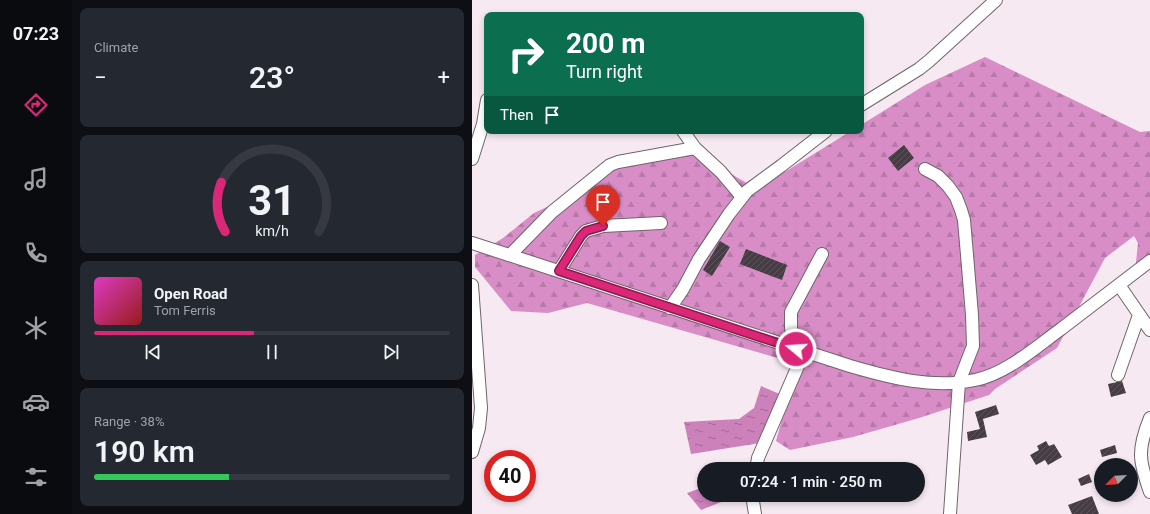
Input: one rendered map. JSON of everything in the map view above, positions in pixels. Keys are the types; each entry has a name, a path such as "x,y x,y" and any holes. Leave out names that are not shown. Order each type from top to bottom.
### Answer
{"street":[{"path":"864,103 919,69 996,0"},
{"path":"472,159 484,118"},
{"path":"685,134 695,148 721,172 742,197"},
{"path":"670,308 699,259 742,197 752,187 782,166 822,134"},
{"path":"510,255 552,212 610,165 618,162 695,148"},
{"path":"924,169 938,176 948,186 956,197 964,220 974,337 973,346 959,382 950,514"},
{"path":"559,271 581,236 586,231 603,226 661,223"},
{"path":"472,243 800,350 888,377 942,384 976,380 990,375 1018,361 1150,261"},
{"path":"757,462 800,350 791,328 791,312 822,254"},
{"path":"472,285 481,408 480,428 472,452"},
{"path":"1119,285 1150,330"},
{"path":"1118,375 1139,315"},
{"path":"1150,418 1140,450 1143,473 1150,492"},
{"path":"753,502 755,514"}],"green space":[{"path":"985,57 1140,132 1150,131 1150,264 1135,272 1138,243 1134,236 1105,258 1057,348 995,389 989,395 919,418 853,437 790,450 776,441 791,386 795,363 587,303 548,313 511,311 475,267 475,255 503,238 534,213 564,199 603,169 694,152 757,189 846,134 864,134 864,123 925,85"}],"water":[{"path":"761,386 782,395 760,443 691,454 684,422 739,419 754,408"},
{"path":"697,489 697,502 721,502 701,510 687,493"}],"building":[{"path":"904,145 914,158 898,171 888,158"},
{"path":"720,241 730,247 712,276 703,270"},
{"path":"746,249 787,265 782,280 740,264"},
{"path":"1122,381 1126,393 1111,397 1108,384"},
{"path":"996,405 999,414 983,419 987,437 968,441 967,432 980,429 975,412"},
{"path":"1046,441 1049,446 1054,444 1062,457 1048,465 1045,460 1036,465 1030,455 1039,450 1037,446"},
{"path":"1115,445 1117,453 1102,457 1100,450"},
{"path":"1089,474 1092,482 1081,486 1078,479"},
{"path":"1092,496 1099,514 1072,514 1068,505"}],"route":[{"path":"603,226 586,231 581,236 559,271 796,349"}]}
